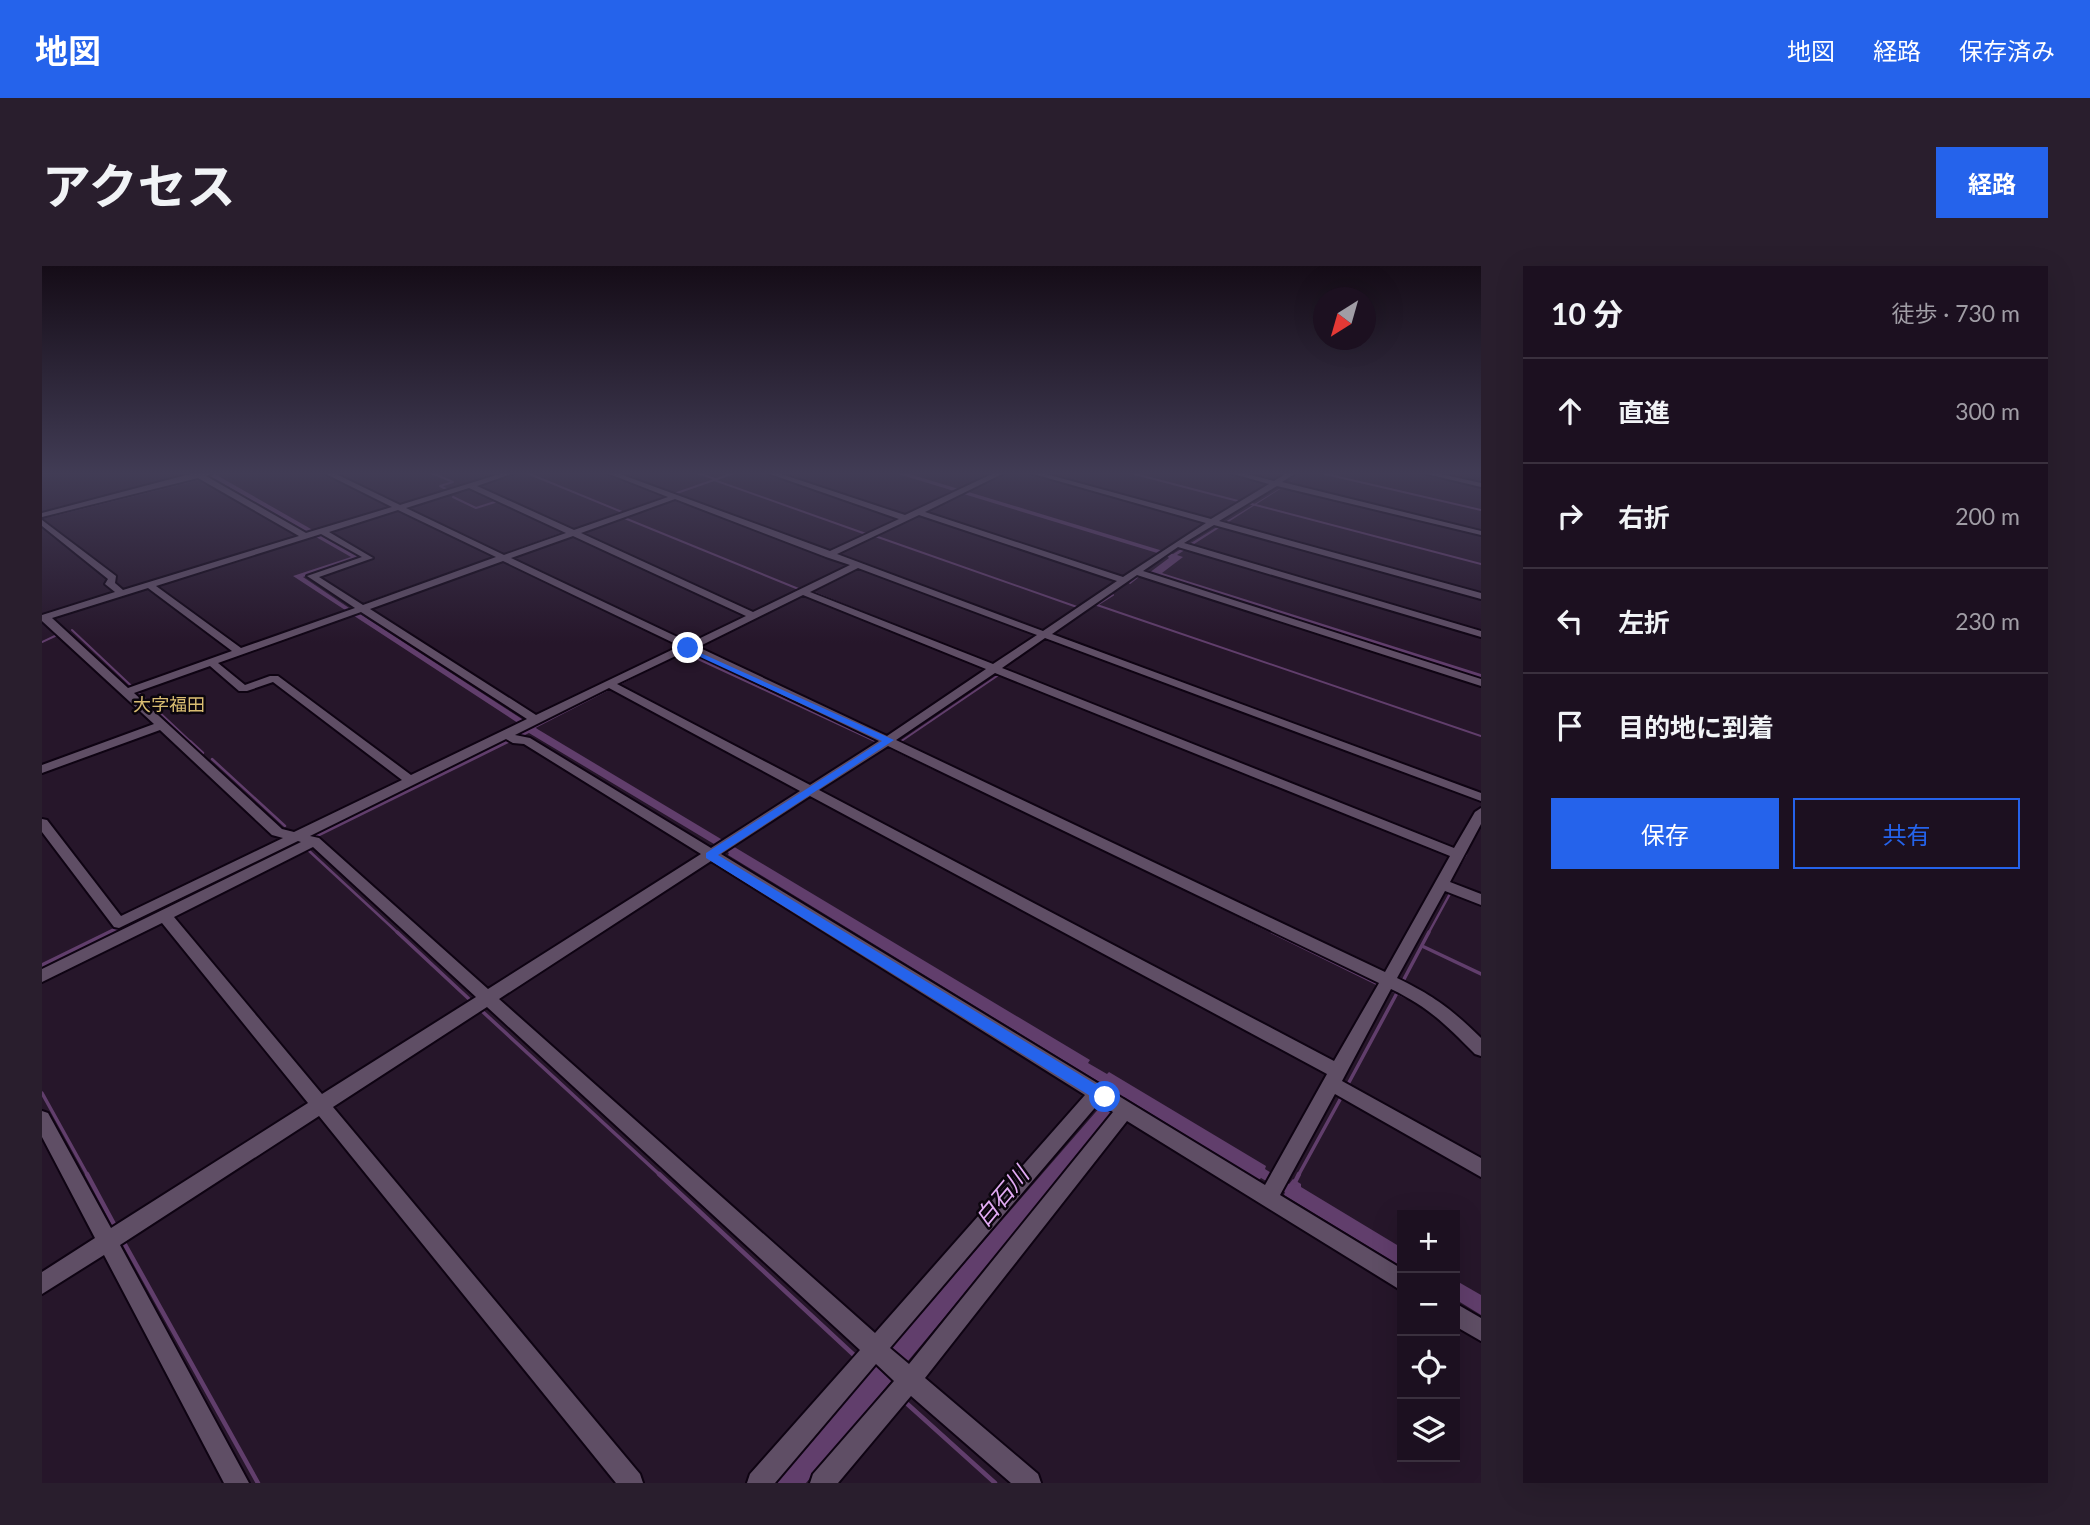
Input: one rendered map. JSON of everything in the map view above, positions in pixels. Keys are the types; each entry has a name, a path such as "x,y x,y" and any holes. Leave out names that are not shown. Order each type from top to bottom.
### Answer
{"street":[{"path":"52,530 113,579 110,584 121,593"},
{"path":"306,530 369,558 312,576 356,609 534,721"},
{"path":"44,617 327,530"},
{"path":"445,530 686,647 889,740 1441,1010 1481,1049"},
{"path":"566,530 754,616"},
{"path":"132,690 582,530"},
{"path":"762,530 1481,797"},
{"path":"829,555 881,530"},
{"path":"972,530 1124,580"},
{"path":"42,1284 889,740 1163,554 1183,546 1208,530"},
{"path":"1238,530 1481,596"},
{"path":"1183,546 1481,634"},
{"path":"42,976 165,916 411,781 514,735 534,721 857,565"},
{"path":"1136,572 1481,683"},
{"path":"149,585 240,652"},
{"path":"803,592 1457,854"},
{"path":"44,617 132,690 162,725 277,832 306,841 488,998 902,1386 1029,1483"},
{"path":"211,662 243,689 274,678 411,781"},
{"path":"613,685 811,790 1333,1077 1481,1168"},
{"path":"42,769 162,725"},
{"path":"514,735 719,849 1112,1102 1274,1187 1397,1277"},
{"path":"1274,1187 1457,854 1477,827 1481,813"},
{"path":"42,823 119,923 306,841"},
{"path":"1442,884 1481,900"},
{"path":"165,916 631,1483"},
{"path":"759,1483 870,1356 1112,1102"},
{"path":"822,1483 922,1361 1112,1102"},
{"path":"42,1119 237,1483"},
{"path":"1460,1317 1481,1330"}],"shaded area":[{"path":"303,530 312,530 360,557 303,577 349,608 362,604 354,608 357,612 539,730 1090,1060 1088,1063 1107,1074 1109,1072 1266,1166 1265,1169 1289,1184 1293,1179 1301,1184 1301,1187 1397,1245 1397,1264 1284,1195 1285,1192 1261,1178 1259,1180 1124,1097 1114,1109 1117,1111 806,1483 774,1483 1114,1091 529,733 42,973 42,963 524,727 293,576 351,557"},
{"path":"1081,530 1093,530 1173,554 1216,530 1177,555 1183,557 1162,573 1481,674 1481,679 1149,573 1169,558"},
{"path":"1460,1283 1481,1295 1481,1315 1460,1302"}],"waterway":[{"path":"653,530 801,590"},
{"path":"854,530 866,534"},
{"path":"1350,530 1481,564"},
{"path":"503,555 566,532"},
{"path":"875,536 1077,607"},
{"path":"361,605 470,566"},
{"path":"1130,583 1140,575"},
{"path":"810,591 921,636"},
{"path":"1113,595 1097,605 1481,736"},
{"path":"72,630 192,743"},
{"path":"42,642 57,635"},
{"path":"683,652 877,742"},
{"path":"617,685 667,660"},
{"path":"900,742 1000,674"},
{"path":"533,728 611,688"},
{"path":"190,741 203,753"},
{"path":"889,747 933,768"},
{"path":"212,759 285,826"},
{"path":"307,849 399,934"},
{"path":"1450,881 1466,854"},
{"path":"1160,877 1276,934"},
{"path":"1428,934 1452,890"},
{"path":"397,932 469,999"},
{"path":"1272,932 1380,985"},
{"path":"1403,981 1429,932"},
{"path":"1422,946 1481,974"},
{"path":"1390,989 1406,997"},
{"path":"1347,1086 1397,993"},
{"path":"483,1012 661,1176"},
{"path":"42,1093 88,1176"},
{"path":"1298,1176 1342,1096"},
{"path":"87,1174 115,1226"},
{"path":"659,1174 855,1356"},
{"path":"1295,1182 1298,1176"},
{"path":"123,1241 258,1483"},
{"path":"904,1401 995,1483"}],"district":[{"name":"大字福田","path":"169,704"}],"route":[{"path":"688,648 889,740 710,855 1105,1097"}],"water label":[{"name":"白石川","path":"1001,1196"}]}
